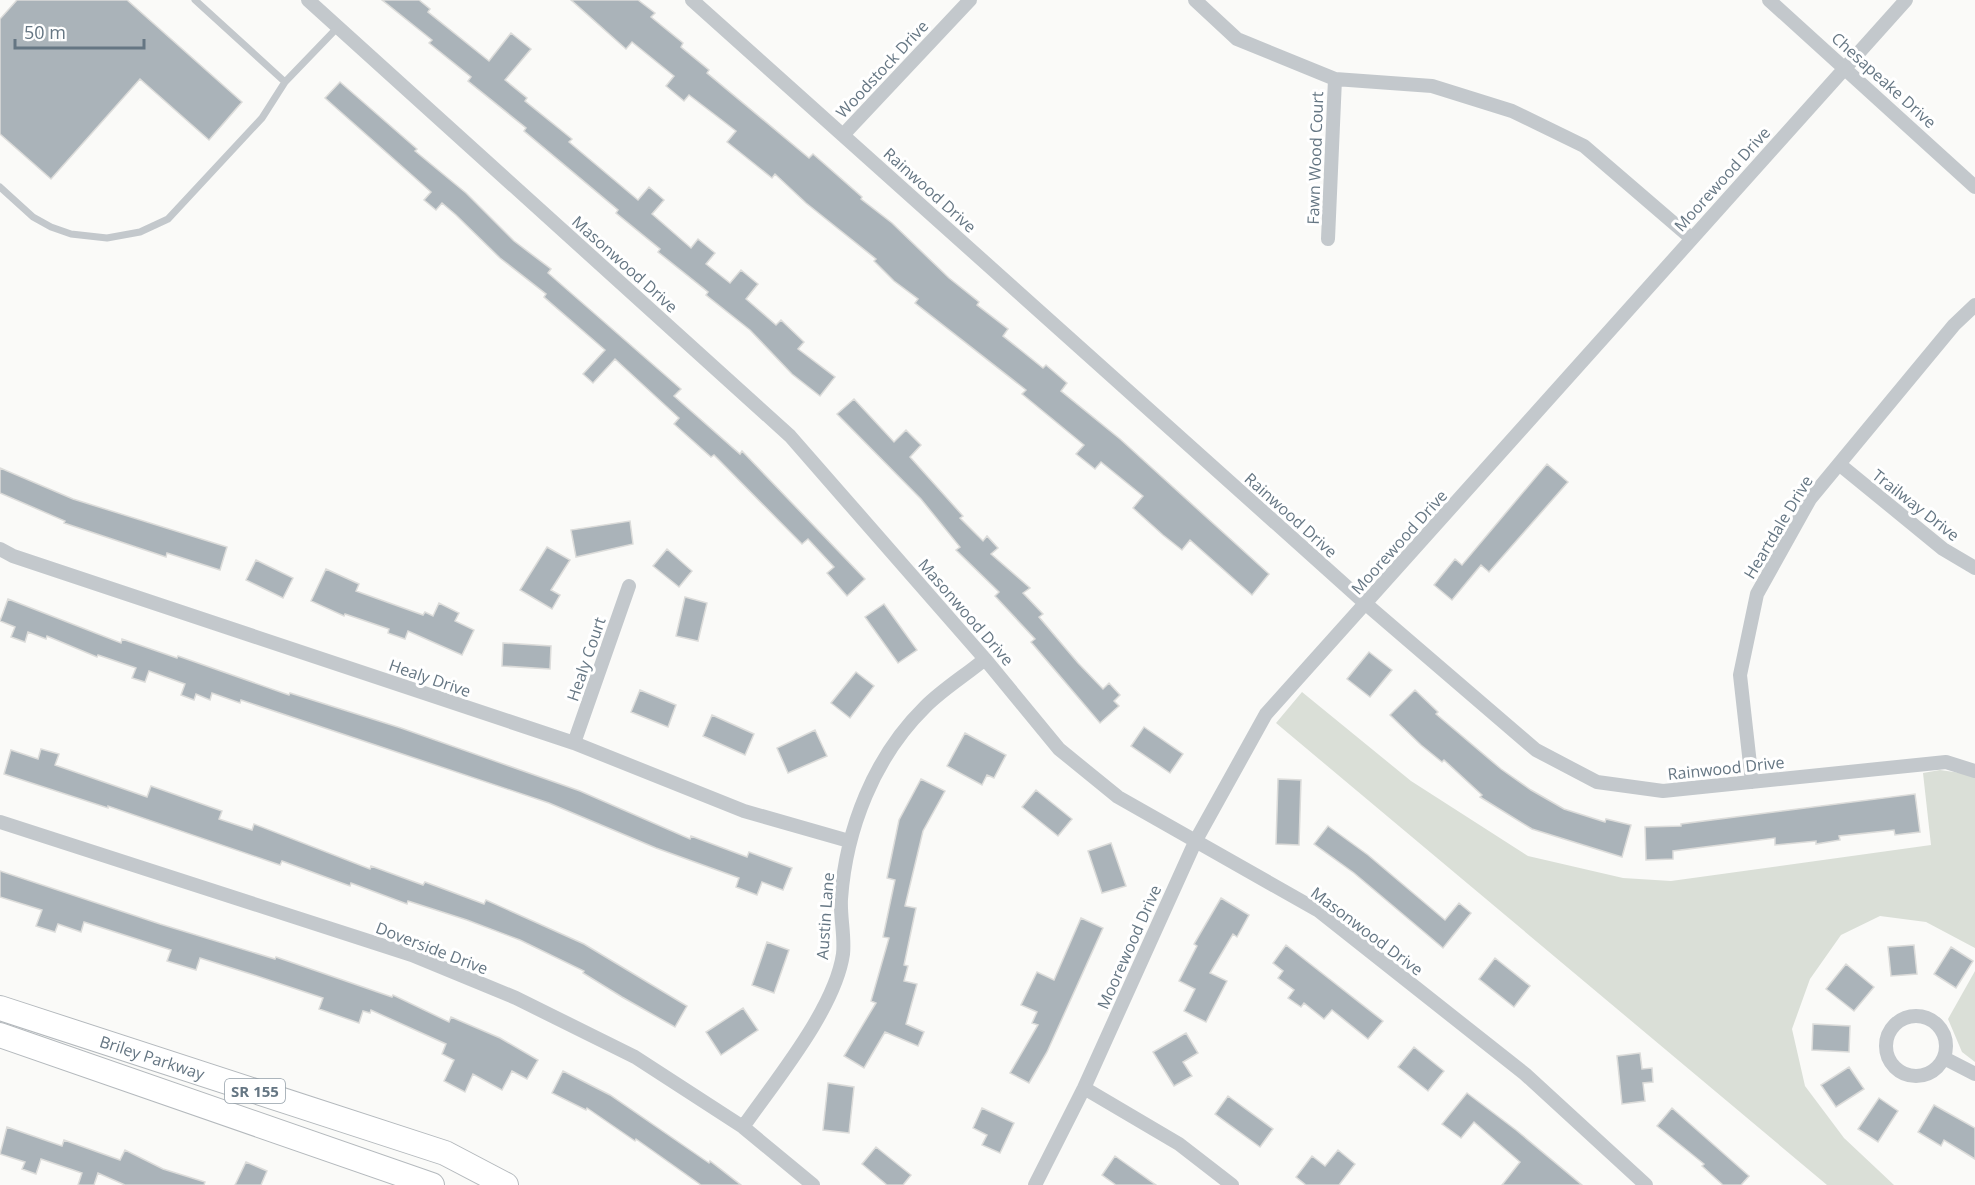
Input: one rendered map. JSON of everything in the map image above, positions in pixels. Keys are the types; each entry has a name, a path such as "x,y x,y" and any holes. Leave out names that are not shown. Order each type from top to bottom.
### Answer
{"highway":[{"name":"Briley Parkway","path":"0,1008 445,1153 506,1185"},
{"name":"Briley Parkway","path":"0,1035 432,1185"}],"street":[{"name":"Masonwood Drive","path":"308,0 790,436 986,659 1059,749 1118,797 1319,911 1525,1074 1646,1185"},
{"name":"Rainwood Drive","path":"692,0 1366,604 1536,750 1597,782 1663,791 1946,762 1975,771"},
{"name":"Woodstock Drive","path":"843,135 970,0"},
{"path":"1195,0 1237,39 1335,79 1432,86 1512,111 1584,146 1691,238"},
{"name":"Chesapeake Drive","path":"1769,0 1846,67 1975,187"},
{"name":"Moorewood Drive","path":"1035,1185 1084,1088 1196,840 1266,714 1906,0"},
{"name":"Fawn Wood Court","path":"1328,239 1335,79"},
{"name":"Heartdale Drive","path":"1752,782 1740,675 1757,594 1810,499 1954,325 1975,305"},
{"name":"Trailway Drive","path":"1839,464 1943,549 1975,568"},
{"name":"Healy Drive","path":"0,549 13,556 574,743 744,811 849,842"},
{"name":"Healy Court","path":"574,743 629,586"},
{"name":"Austin Lane","path":"743,1127 798,1048 829,997 843,954 841,900 849,842 882,759 925,707 986,659"},
{"name":"Doverside Drive","path":"0,822 412,955 516,998 635,1057 743,1127 813,1185"},
{"path":"1915,1015 1932,1020 1941,1028 1946,1040 1944,1058 1938,1067 1927,1074 1916,1076 1896,1069 1887,1057 1885,1041 1888,1033 1899,1020 1915,1015"},
{"path":"1944,1058 1975,1074"},
{"path":"1084,1088 1179,1144 1232,1185"}],"lane":[{"path":"195,0 285,82"},
{"path":"0,187 33,217 71,234 107,238 140,232 168,219 262,118 276,100 285,82 338,27"}],"shaded area":[{"path":"1302,692 1411,781 1528,856 1623,878 1671,881 1931,845 1923,773 1940,770 1975,775 1975,948 1926,922 1880,916 1841,935 1810,979 1792,1029 1805,1086 1844,1138 1894,1185 1827,1185 1276,723"},
{"path":"1975,971 1975,1062 1962,1052 1948,1019"}],"building":[{"path":"17,0 127,0 242,102 209,140 140,79 51,179 0,134 0,19"},
{"path":"382,0 419,0 430,9 428,12 489,61 511,33 531,49 505,80 527,98 525,101 572,139 569,142 638,200 649,187 664,200 652,214 691,248 698,239 715,253 706,264 730,283 741,270 758,284 746,299 776,325 781,320 804,342 798,349 835,377 820,396 792,374 750,330 706,295 708,292 658,252 660,249 616,213 618,210 524,131 526,128 468,81 471,77 429,43 432,40"},
{"path":"571,0 638,0 655,13 651,17 683,43 681,47 709,70 707,73 809,158 813,154 862,197 861,199 892,223 949,278 979,302 977,305 1008,329 1003,336 1043,368 1046,365 1067,383 1061,391 1120,439 1269,574 1252,595 1190,540 1182,550 1163,535 1133,508 1143,496 1101,462 1095,469 1076,454 1084,445 1022,394 1026,390 915,303 918,299 894,281 874,261 876,259 806,203 775,174 772,178 727,142 736,131 689,95 684,101 666,86 674,76 632,42 626,49"},
{"path":"340,82 417,149 415,151 466,193 514,241 551,269 548,273 681,389 674,396 740,454 742,451 865,579 847,596 827,573 834,567 808,539 802,544 714,455 711,457 674,424 679,418 615,359 593,383 583,374 605,350 544,297 546,294 500,258 442,203 436,210 424,200 431,192 325,98"},
{"path":"854,399 894,442 906,430 921,445 910,457 963,516 960,518 983,541 987,536 998,548 991,554 1030,588 1023,593 1043,614 1039,617 1078,663 1103,689 1109,683 1120,695 1114,701 1119,706 1100,723 1031,642 1035,639 995,596 999,592 956,550 960,547 921,499 837,414"},
{"path":"1547,464 1568,482 1489,572 1481,565 1452,600 1434,585 1455,559 1462,565"},
{"path":"0,468 73,499 227,547 220,570 167,553 166,557 64,523 65,521 0,493"},
{"path":"630,521 633,544 576,557 571,530"},
{"path":"547,547 570,560 551,590 560,595 552,609 520,590"},
{"path":"667,549 692,571 679,587 653,566"},
{"path":"256,560 293,578 283,598 246,580"},
{"path":"326,569 359,584 356,591 423,615 425,612 433,616 439,603 459,613 455,621 474,630 462,655 408,631 405,639 388,633 389,629 345,614 344,616 311,601"},
{"path":"685,597 707,603 698,641 676,636"},
{"path":"8,599 121,643 122,639 289,695 290,693 401,728 580,791 690,839 691,836 747,857 749,852 792,868 783,890 762,882 757,895 736,887 739,878 656,848 549,803 241,700 240,703 212,693 210,700 196,694 194,700 181,695 185,684 149,671 145,682 132,678 136,668 98,655 97,657 47,636 46,639 28,632 25,642 11,637 15,627 0,621"},
{"path":"884,604 917,650 898,663 865,617"},
{"path":"503,643 551,646 550,669 502,666"},
{"path":"1369,652 1392,670 1370,697 1347,679"},
{"path":"856,672 874,686 850,718 831,703"},
{"path":"640,690 676,705 668,727 631,712"},
{"path":"1415,690 1438,712 1436,714 1501,769 1531,790 1564,809 1605,822 1606,819 1631,825 1622,857 1532,829 1480,797 1482,795 1444,760 1442,762 1421,745 1390,715"},
{"path":"712,715 754,734 745,755 703,736"},
{"path":"1144,727 1183,754 1170,773 1131,746"},
{"path":"815,730 827,756 788,773 777,748"},
{"path":"965,733 1006,755 994,778 987,775 982,785 947,766"},
{"path":"41,749 59,754 55,765 147,797 151,786 222,811 219,819 252,830 254,824 370,869 371,866 423,885 425,882 484,904 486,900 584,944 687,1006 675,1027 583,973 584,971 520,940 467,920 408,901 407,904 351,883 350,886 282,861 280,865 108,806 108,808 4,774 11,750 38,759"},
{"path":"921,779 945,791 923,831 905,906 916,908 904,965 908,966 904,981 917,984 906,1024 924,1032 918,1046 885,1032 864,1068 844,1056 876,1003 871,1001 889,938 883,937 895,880 887,878 899,820"},
{"path":"1278,779 1301,780 1299,845 1276,844"},
{"path":"1036,790 1072,819 1058,836 1022,807"},
{"path":"1915,794 1920,832 1895,835 1894,830 1839,836 1840,840 1816,844 1816,841 1775,845 1775,838 1673,851 1673,859 1646,860 1645,827 1681,826 1681,824"},
{"path":"1328,826 1368,855 1445,920 1459,903 1471,913 1443,948 1354,873 1314,844"},
{"path":"1111,843 1126,886 1102,893 1088,851"},
{"path":"0,871 160,924 275,959 276,957 392,997 393,995 449,1022 451,1017 500,1038 538,1060 527,1079 512,1071 502,1090 473,1074 465,1092 444,1081 454,1060 442,1054 446,1044 371,1010 370,1013 363,1011 359,1023 319,1009 323,998 200,958 196,970 167,961 171,950 84,922 81,932 58,924 55,932 36,926 42,910 0,897"},
{"path":"1221,898 1249,915 1237,937 1233,934 1210,973 1227,981 1206,1022 1184,1011 1195,989 1179,981 1197,946 1194,944"},
{"path":"1081,918 1103,928 1047,1052 1029,1083 1010,1073 1038,1025 1032,1023 1037,1012 1021,1005 1037,972 1054,980"},
{"path":"767,942 789,950 774,993 752,985"},
{"path":"1286,945 1383,1021 1368,1039 1332,1010 1324,1019 1304,1003 1301,1007 1288,998 1294,990 1278,978 1283,971 1273,963"},
{"path":"1914,945 1917,974 1891,976 1888,947"},
{"path":"1951,947 1973,961 1956,988 1934,974"},
{"path":"1495,958 1530,986 1514,1007 1479,979"},
{"path":"1846,964 1874,987 1854,1011 1826,989"},
{"path":"743,1008 758,1030 721,1055 706,1032"},
{"path":"1813,1024 1850,1026 1849,1052 1812,1050"},
{"path":"1186,1033 1198,1053 1183,1062 1192,1076 1174,1086 1153,1052"},
{"path":"1414,1047 1444,1071 1428,1091 1398,1067"},
{"path":"1640,1053 1642,1069 1652,1068 1653,1082 1643,1083 1645,1101 1622,1104 1617,1056"},
{"path":"1849,1067 1864,1089 1836,1107 1821,1085"},
{"path":"563,1071 610,1095 709,1163 710,1161 741,1185 701,1185 587,1108 586,1110 552,1093"},
{"path":"828,1083 854,1087 849,1133 823,1130"},
{"path":"1467,1093 1582,1185 1502,1185 1520,1162 1474,1122 1461,1138 1442,1124"},
{"path":"1228,1096 1273,1129 1260,1147 1215,1114"},
{"path":"1879,1098 1898,1111 1878,1142 1858,1129"},
{"path":"1934,1105 1975,1128 1975,1159 1944,1140 1941,1146 1918,1132"},
{"path":"982,1108 1014,1123 1000,1153 982,1145 987,1135 973,1128"},
{"path":"1672,1108 1749,1176 1741,1185 1723,1185 1702,1166 1704,1164 1657,1126"},
{"path":"7,1127 62,1146 64,1140 120,1160 125,1150 163,1169 205,1182 204,1185 125,1185 98,1173 94,1185 78,1185 82,1173 41,1159 36,1174 22,1169 25,1162 0,1154"},
{"path":"876,1147 911,1175 903,1185 887,1185 862,1164"},
{"path":"1338,1150 1355,1164 1339,1185 1306,1185 1296,1177 1312,1156 1325,1166"},
{"path":"1115,1156 1156,1185 1116,1185 1102,1175"},
{"path":"246,1162 267,1171 261,1185 235,1185"}]}
